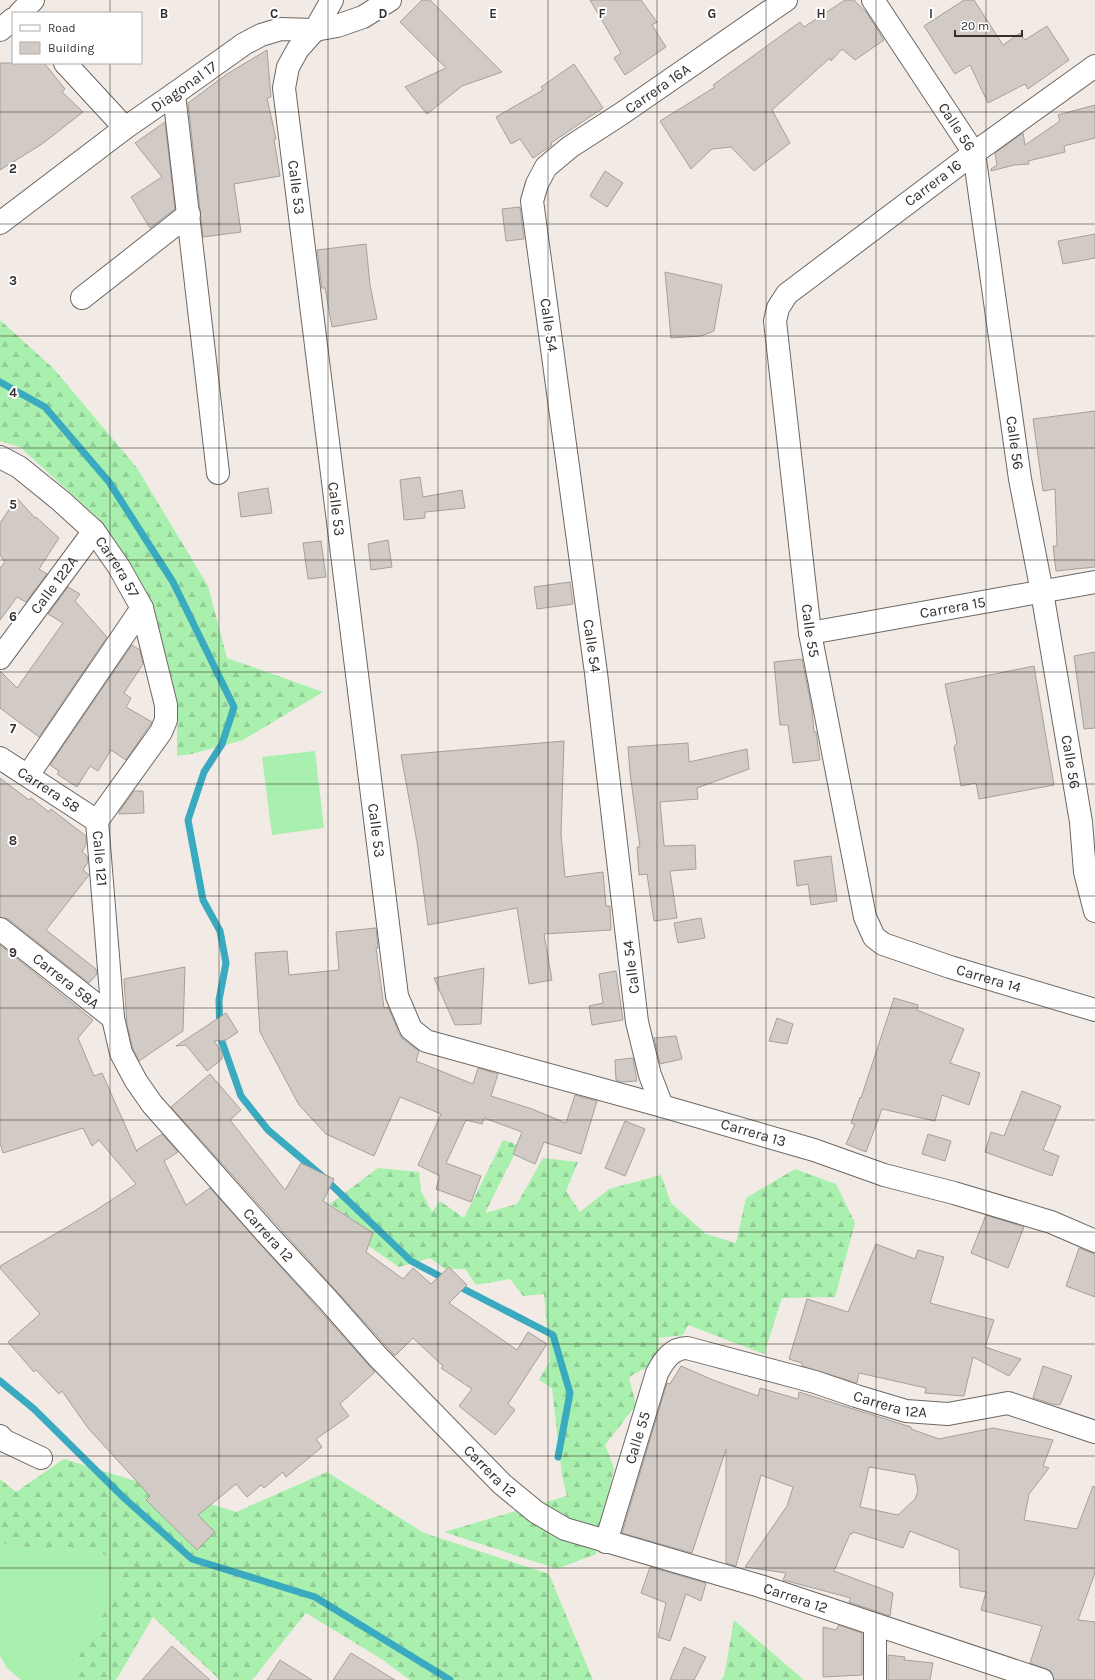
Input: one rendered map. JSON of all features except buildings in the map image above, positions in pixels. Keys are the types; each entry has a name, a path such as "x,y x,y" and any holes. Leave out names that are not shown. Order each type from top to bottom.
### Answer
{"street":[{"path":"8,0 18,12"},
{"path":"20,12 32,0"},
{"name":"Calle 53","path":"332,0 315,30 298,50 288,67 284,88 397,996 411,1029"},
{"name":"Diagonal 17","path":"0,223 124,128 244,44 260,35 281,29 315,30 337,26 363,17 390,0"},
{"name":"Carrera 16A","path":"537,184 546,167 570,147 621,114 786,0"},
{"name":"Calle 56","path":"874,0 974,153 1020,479 1042,592 1081,822 1085,872 1095,911"},
{"path":"0,30 12,20"},
{"path":"66,64 124,128"},
{"name":"Carrera 16","path":"778,308 787,294 974,153 1095,66"},
{"path":"174,94 218,473"},
{"name":"Calle 54","path":"537,184 532,201 596,673 637,1022 650,1075 662,1106"},
{"path":"82,298 189,214"},
{"name":"Calle 55","path":"778,308 775,321 810,633 865,917 874,937 883,944"},
{"name":"Carrera 57","path":"0,457 19,467 61,501 94,531 119,568 142,608 166,705 166,720"},
{"name":"Calle 122A","path":"0,658 94,531"},
{"name":"Carrera 15","path":"810,633 1095,582"},
{"path":"33,768 142,608"},
{"name":"Calle 121","path":"113,1018 97,820 161,732 166,720"},
{"name":"Carrera 58","path":"0,758 97,820"},
{"name":"Carrera 58A","path":"0,929 113,1018"},
{"name":"Carrera 14","path":"883,944 950,967 1095,1010"},
{"name":"Carrera 12","path":"113,1018 121,1053 136,1081 152,1104 268,1236 328,1300 378,1357 502,1484 536,1512 565,1529 760,1586 1038,1679"},
{"name":"Carrera 13","path":"411,1029 426,1041 662,1106 814,1150 884,1174 1051,1222 1095,1241"},
{"name":"Calle 55","path":"606,1542 657,1373 662,1363 669,1355 678,1349 687,1348"},
{"name":"Carrera 12A","path":"687,1348 815,1382 906,1411 948,1414 1008,1403 1095,1432"},
{"path":"0,1436 5,1441 41,1458"},
{"path":"875,1625 875,1680"}],"green space":[{"path":"0,320 54,369 137,468 208,586 227,658 323,692 243,740 192,754 177,756 177,700 164,648 144,588 98,518 20,447 0,441"},
{"path":"315,751 324,828 272,835 262,757"},
{"path":"503,1140 519,1145 485,1213 517,1204 543,1158 578,1162 566,1191 580,1212 609,1189 661,1175 671,1203 706,1234 736,1243 746,1198 795,1169 836,1184 855,1223 835,1297 782,1298 764,1354 688,1325 683,1335 659,1338 658,1361 629,1377 636,1405 605,1445 614,1468 596,1554 557,1569 444,1532 567,1496 562,1475 552,1388 539,1380 550,1361 544,1294 523,1296 510,1279 476,1285 465,1269 445,1269 430,1258 399,1267 367,1245 363,1227 330,1204 378,1168 419,1172 421,1191 432,1212 440,1201 464,1218"},
{"path":"64,1459 236,1512 327,1472 424,1533 549,1574 593,1680 410,1680 383,1660 306,1613 252,1680 220,1680 153,1617 116,1680 65,1680 107,1608 126,1567 100,1552 42,1549 0,1543 0,1479 16,1492"},
{"path":"0,1543 42,1549 100,1552 126,1567 107,1608 65,1680 21,1680 7,1668 0,1656"},
{"path":"734,1620 804,1680 721,1680 724,1676"}],"waterway":[{"path":"0,382 45,407 109,482 173,582 234,707 222,744 204,772 188,820 203,900 220,931 226,963 219,1000 220,1036 241,1096 268,1130 321,1175 411,1261 447,1280"},
{"path":"456,1285 553,1335 570,1393 558,1457"},
{"path":"0,1381 34,1409 123,1497 192,1559 315,1597 450,1680"}]}
